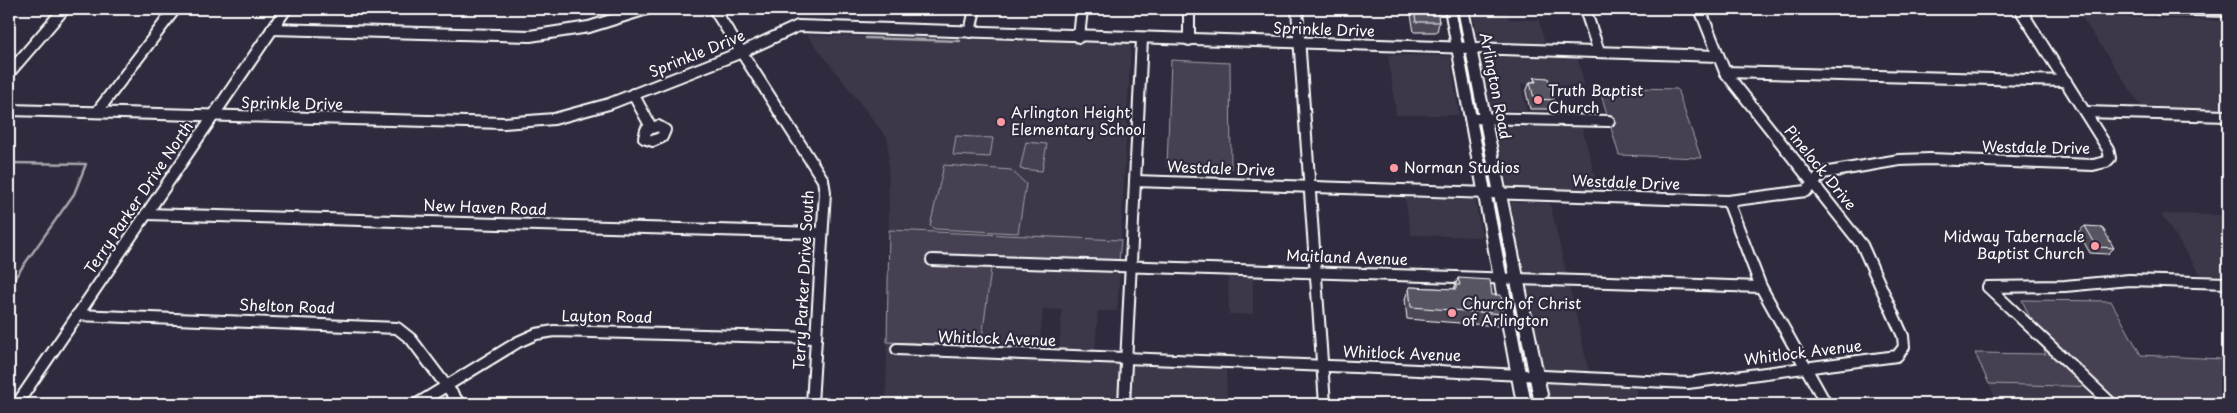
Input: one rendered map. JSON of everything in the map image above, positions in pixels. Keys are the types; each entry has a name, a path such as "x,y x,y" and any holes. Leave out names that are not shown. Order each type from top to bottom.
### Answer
{"main road":[{"name":"Arlington Road","path":"1450,9 1524,404"},
{"name":"Arlington Road","path":"1463,9 1542,404"}],"street":[{"path":"9,73 64,9"},
{"path":"96,112 175,9"},
{"name":"Terry Parker Drive North","path":"17,404 286,9"},
{"path":"272,29 530,36 560,34 589,28 647,9"},
{"name":"Terry Parker Drive South","path":"714,9 823,180 825,192 812,404"},
{"path":"970,32 975,9"},
{"path":"1079,37 1082,9"},
{"path":"1189,9 1189,40"},
{"path":"1297,9 1325,404"},
{"path":"1585,9 1600,52"},
{"name":"Pinelock Drive","path":"1700,9 1725,72 1862,245 1903,336 1904,347 1901,352"},
{"path":"2020,9 2085,112 2228,116"},
{"path":"2159,9 2228,11"},
{"name":"Sprinkle Drive","path":"9,110 522,122 554,119 579,113 633,94 742,52 790,28 798,26 1079,37 1471,47 1718,56"},
{"path":"1124,404 1142,39"},
{"path":"1725,72 2066,81"},
{"path":"633,94 651,127"},
{"name":"Westdale Drive","path":"1135,181 1728,202 1806,191 1823,173 1899,160 2093,165 2106,162 2110,158 2108,149 2085,112"},
{"path":"1470,118 1609,122"},
{"path":"1728,202 1761,287 1826,404"},
{"name":"New Haven Road","path":"146,214 822,233"},
{"name":"Maitland Avenue","path":"932,260 1316,271 1517,280 1761,287"},
{"path":"2112,404 1988,287 2065,286 2129,280 2228,283"},
{"name":"Shelton Road","path":"77,315 397,328 411,339 460,404"},
{"name":"Layton Road","path":"417,404 518,342 536,334 554,331 816,338"},
{"name":"Whitlock Avenue","path":"897,349 1688,382 1804,366 1892,358 1901,352"}],"shaded area":[{"path":"1472,9 1506,9 1509,19 1539,20 1546,48 1575,49 1585,86 1521,84 1527,111 1492,109"},
{"path":"2081,16 2228,21 2228,109 2141,106"},
{"name":"Arlington Height Elementary School","path":"807,35 1131,44 1121,240 889,230 888,139"},
{"path":"1388,55 1450,56 1459,115 1396,115"},
{"path":"1171,60 1230,63 1231,169 1167,166"},
{"path":"1599,87 1677,89 1701,158 1619,155"},
{"path":"1495,124 1582,127 1599,191 1508,187"},
{"path":"956,136 993,138 990,157 953,155"},
{"path":"1026,142 1047,144 1042,171 1020,169"},
{"path":"944,165 1011,170 1026,184 1018,233 935,229 930,226"},
{"path":"1405,198 1475,200 1482,237 1411,235"},
{"path":"1510,202 1550,203 1592,385 1635,387 1639,404 1551,404"},
{"path":"2161,214 2228,215 2228,275 2200,274"},
{"path":"889,230 1121,240 1119,261 995,259 991,269 981,346 887,342"},
{"path":"991,269 1120,273 1117,311 1098,311 1095,352 1115,353 1115,365 1226,369 1227,404 886,404 887,342 981,346","holes":["1043,309 1062,310 1059,351 1039,351"]},
{"path":"1228,277 1253,278 1253,314 1229,314"},
{"path":"2022,300 2111,301 2141,355 2221,359 2228,370 2228,404 2122,404 2102,387 1989,384 1975,353 2046,354"},
{"path":"1989,384 2082,386 2101,404 1998,404"}],"building":[{"path":"1414,9 1437,9 1439,22 1416,22"},
{"path":"1535,77 1548,78 1554,100 1534,99 1530,82 1536,82"},
{"path":"2085,226 2102,227 2114,248 2097,247"},
{"path":"1458,278 1490,280 1492,295 1501,295 1504,314 1411,307 1409,287 1456,289 1456,285 1460,285"}],"waterway":[{"path":"866,38 960,41"},
{"path":"9,163 86,164 74,194 9,286"}],"place":[{"name":"Truth Baptist Church","path":"1538,100"},
{"name":"Arlington Height Elementary School","path":"1001,122"},
{"name":"Norman Studios","path":"1394,168"},
{"name":"Midway Tabernacle Baptist Church","path":"2095,246"},
{"name":"Church of Christ of Arlington","path":"1452,313"}]}
